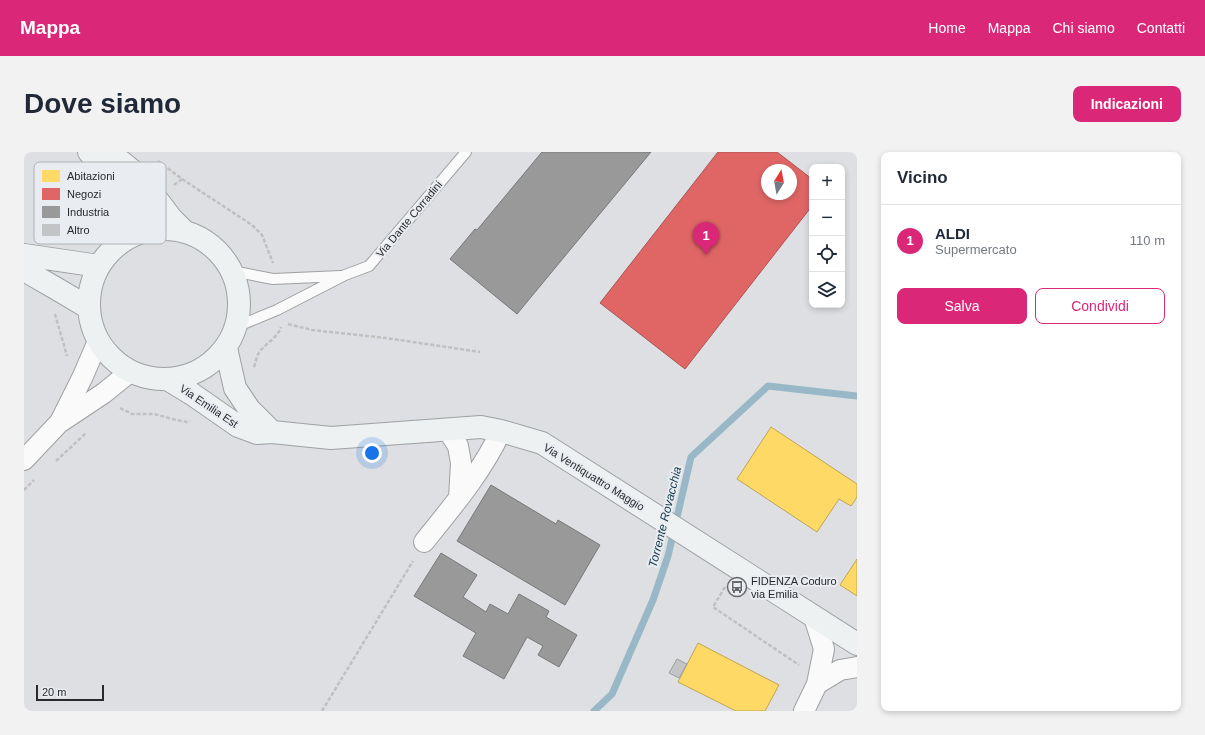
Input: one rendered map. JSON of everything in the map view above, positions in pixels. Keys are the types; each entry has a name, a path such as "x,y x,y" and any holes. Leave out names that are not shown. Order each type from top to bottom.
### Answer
{"main road":[{"path":"90,152 98,162"},
{"path":"100,152 122,162"},
{"path":"166,211 185,232"},
{"name":"Via Emilia Est","path":"120,244 113,249 99,266 91,286 89,308 91,325 98,341 107,354 130,372 156,379 169,380 186,377 201,370 226,348 236,327 240,308 238,290 232,271 221,254 205,240 185,232 166,229"},
{"path":"24,255 99,266"},
{"path":"24,270 89,308"},
{"name":"Via Emilia Est","path":"226,348 235,388 249,409 272,432"},
{"name":"Via Emilia Est","path":"169,380 238,426 257,433 272,432"},
{"name":"Via Ventiquattro Maggio","path":"272,432 331,438 481,427 501,431 542,443 857,644"}],"street":[{"path":"59,423 83,376 98,341"},
{"path":"24,460 59,423 104,393 130,372"},
{"path":"447,429 458,446 461,463 459,498"},
{"path":"424,542 459,498 492,452 501,431"},
{"path":"804,711 817,684 824,649 814,616"},
{"path":"817,684 840,670 857,667"}],"lane":[{"name":"Via Dante Corradini","path":"345,275 369,266 466,152"},
{"path":"232,271 274,279 345,275"},
{"path":"236,327 277,310 345,275"}],"path":[{"path":"182,179 252,225 262,235 272,257 275,271 274,279"},
{"path":"235,388 250,378 253,373 258,354 261,349 277,335 282,322 312,330 386,338 480,352"},
{"path":"104,393 116,406 132,414 154,414 187,422 199,416 208,405"},
{"path":"53,463 87,432"},
{"path":"24,490 36,479"},
{"path":"322,711 424,542"},
{"path":"737,568 713,607 800,666"}],"building: Abitazioni":[{"path":"771,427 857,484 857,497 851,506 839,499 817,532 737,479"},
{"path":"857,559 857,596 840,585"},
{"path":"698,643 779,685 765,711 736,711 678,682"}],"building: Negozi":[{"path":"718,152 777,152 793,164 761,164 761,200 797,200 797,167 809,177 809,210 685,369 600,303"}],"building: Industria":[{"path":"542,152 651,152 517,314 450,259 475,229 477,230"},
{"path":"491,485 556,524 558,520 600,545 565,605 457,541"},
{"path":"441,553 477,575 463,597 486,612 490,604 508,614 519,594 549,611 546,617 577,635 559,667 538,655 543,646 527,637 504,679 463,656 476,633 414,596"}],"building: Altro":[{"path":"677,659 687,664 679,678 669,673"}],"waterway":[{"name":"Torrente Rovacchia","path":"594,711 612,694 653,600 668,556 691,457 768,386 857,396"}],"place":[{"name":"ALDI","path":"706,255"},
{"name":"FIDENZA Coduro via Emilia","path":"737,587"}]}
